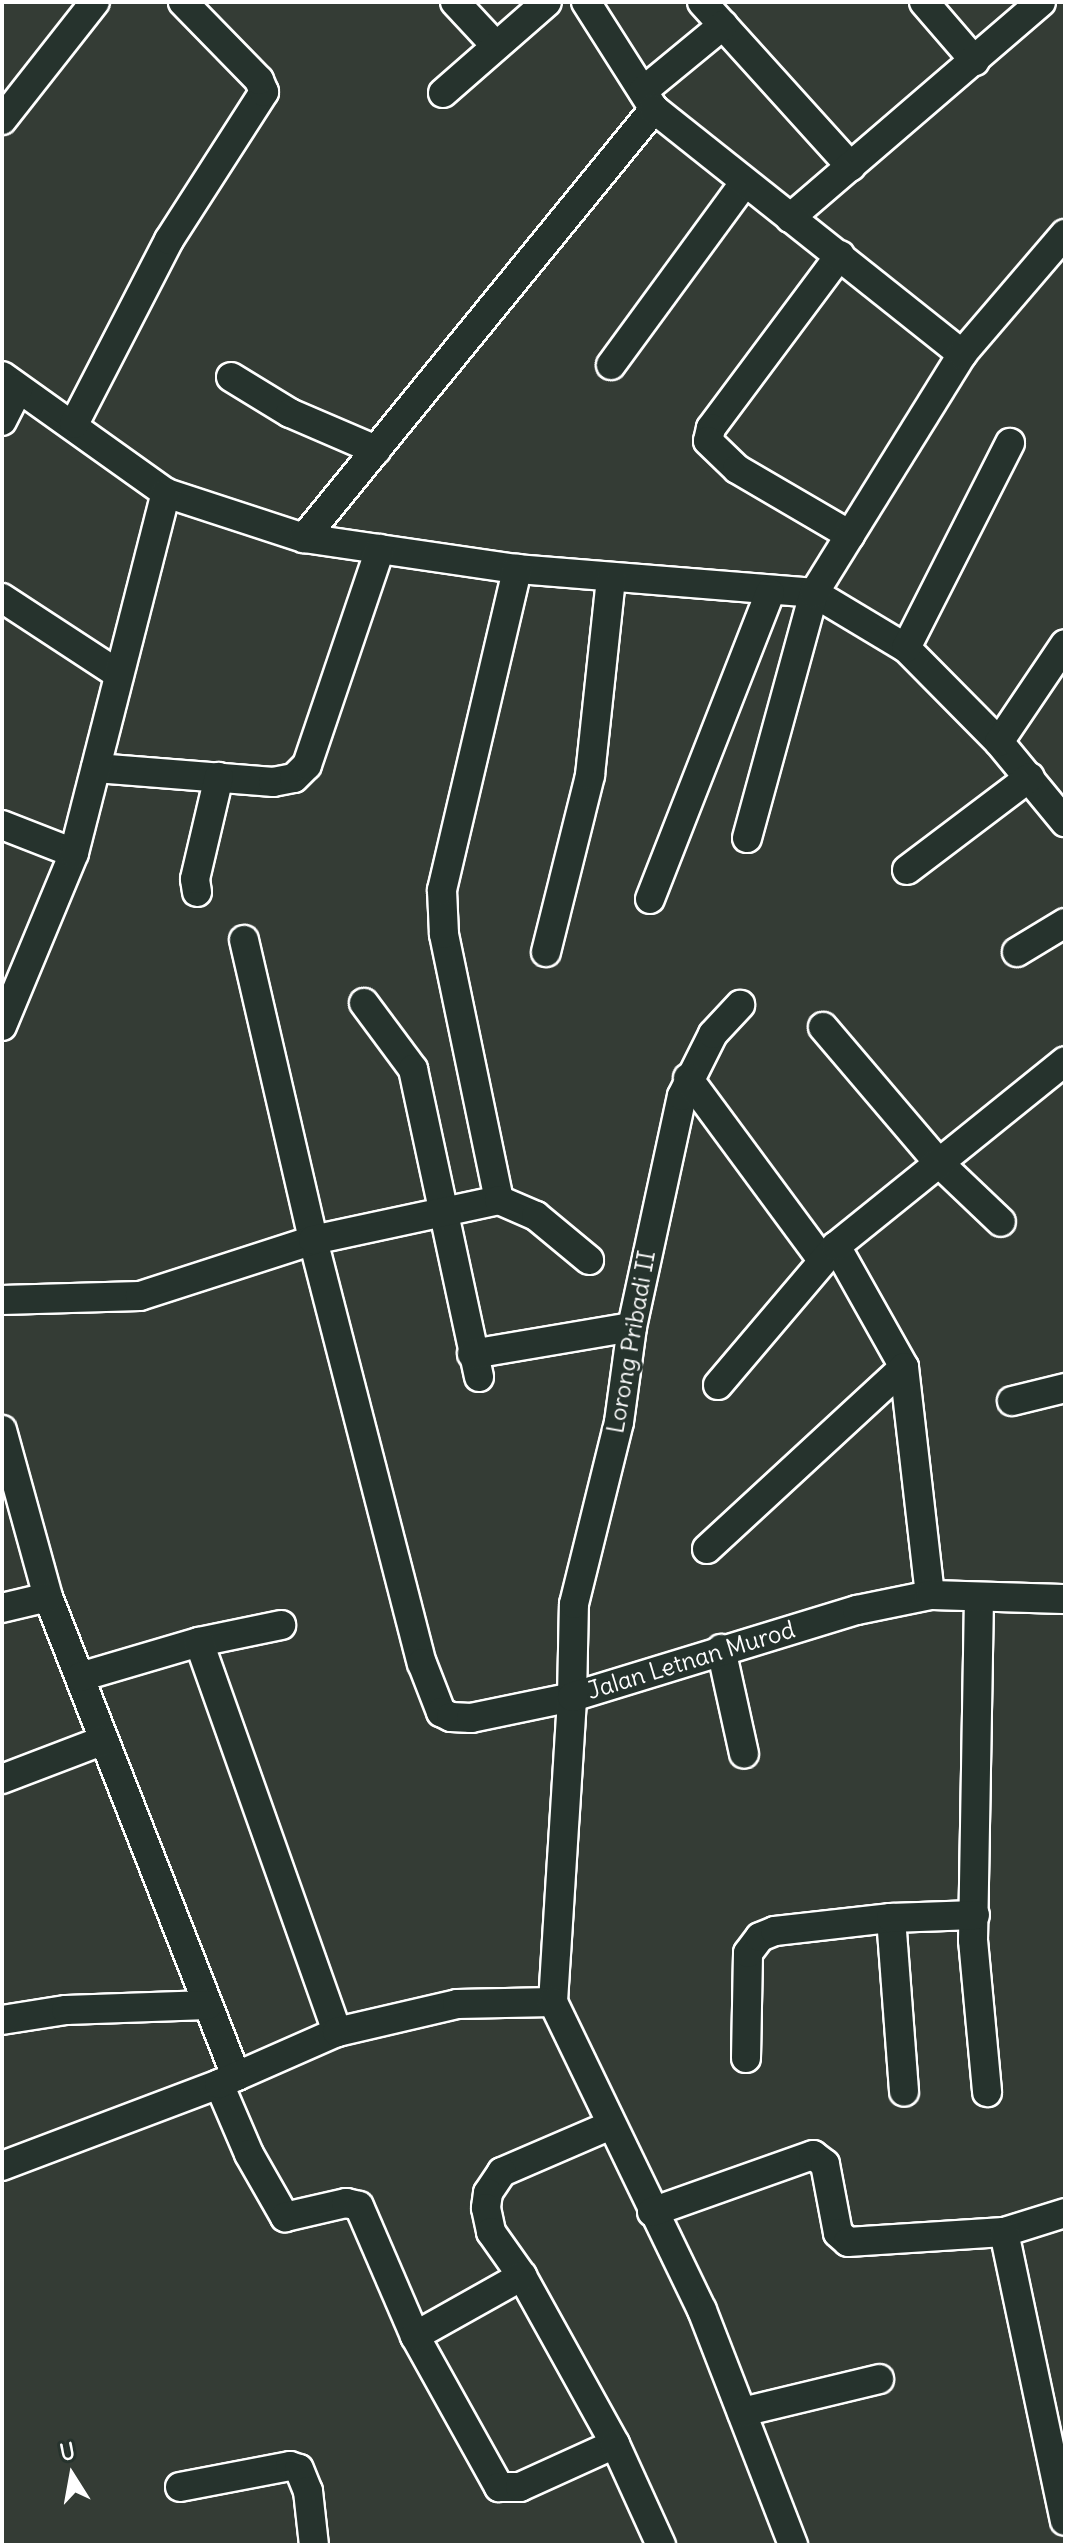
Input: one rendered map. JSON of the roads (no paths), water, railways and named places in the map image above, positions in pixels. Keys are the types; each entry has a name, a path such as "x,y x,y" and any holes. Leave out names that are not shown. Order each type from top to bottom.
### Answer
{"street":[{"path":"2,120 95,2"},
{"path":"74,424 169,240 264,92 259,80 183,2"},
{"path":"455,2 496,46"},
{"path":"443,93 547,2"},
{"path":"586,2 649,100 744,183 840,255 962,354"},
{"path":"702,2 851,167"},
{"path":"924,2 975,61"},
{"path":"790,218 1041,2"},
{"path":"304,538 649,100 723,25"},
{"path":"611,365 744,183"},
{"path":"747,838 814,593 962,354 1065,234"},
{"path":"840,255 711,428 708,441 737,469 850,535"},
{"path":"231,377 290,413 376,450"},
{"path":"2,421 10,382 74,424 166,493 304,538 517,569 770,593 814,593 906,648 999,742 1065,822"},
{"path":"906,648 1010,443"},
{"path":"2,1026 74,853 166,493"},
{"path":"96,768 273,782 294,778 307,765 380,549"},
{"path":"499,1200 444,934 442,890 517,569"},
{"path":"546,952 590,775 611,578"},
{"path":"650,899 770,593"},
{"path":"2,598 118,674"},
{"path":"999,742 1065,644"},
{"path":"197,892 195,879 219,777"},
{"path":"907,870 1030,777"},
{"path":"2,825 74,853"},
{"path":"1017,952 1065,923"},
{"path":"244,940 313,1240 422,1663 441,1712 471,1718 572,1697"},
{"path":"364,1003 413,1069 476,1366 632,1327"},
{"name":"Lorong Pribadi II","path":"572,1697 574,1604 619,1422 632,1327 688,1078 713,1034 740,1005"},
{"path":"823,1027 937,1161 1001,1222"},
{"path":"718,1385 829,1253 937,1161 1065,1061"},
{"path":"688,1078 829,1253 904,1367 930,1595"},
{"path":"2,1300 140,1296 313,1240 499,1200 536,1216 589,1260"},
{"path":"707,1549 904,1367"},
{"path":"1012,1401 1065,1388"},
{"path":"2,1430 6,1468 48,1597 208,2005 249,2154 285,2217 356,2203 415,2336 499,2487 520,2487 615,2444"},
{"name":"Jalan Letnan Murod","path":"553,2002 572,1697 721,1649 857,1610 930,1595 1065,1599"},
{"path":"2,1608 48,1597"},
{"path":"979,1597 975,1915 987,2092"},
{"path":"80,1677 199,1642 281,1625"},
{"path":"199,1642 337,2032"},
{"path":"721,1649 744,1754"},
{"path":"2,1779 104,1740"},
{"path":"746,2058 752,1944 775,1931 891,1918 975,1915"},
{"path":"891,1918 904,2092"},
{"path":"2,2166 228,2080 337,2032 457,2004 553,2002 702,2310 793,2545"},
{"path":"2,2020 66,2010 208,2005"},
{"path":"611,2125 502,2172 488,2193 491,2232 522,2276 615,2444 661,2545"},
{"path":"652,2212 813,2155 825,2164 838,2233 848,2242 1004,2232 1065,2213"},
{"path":"1004,2232 1065,2521"},
{"path":"415,2336 522,2276"},
{"path":"742,2412 879,2379"},
{"path":"180,2487 290,2466 299,2469 308,2491 314,2545"}]}
